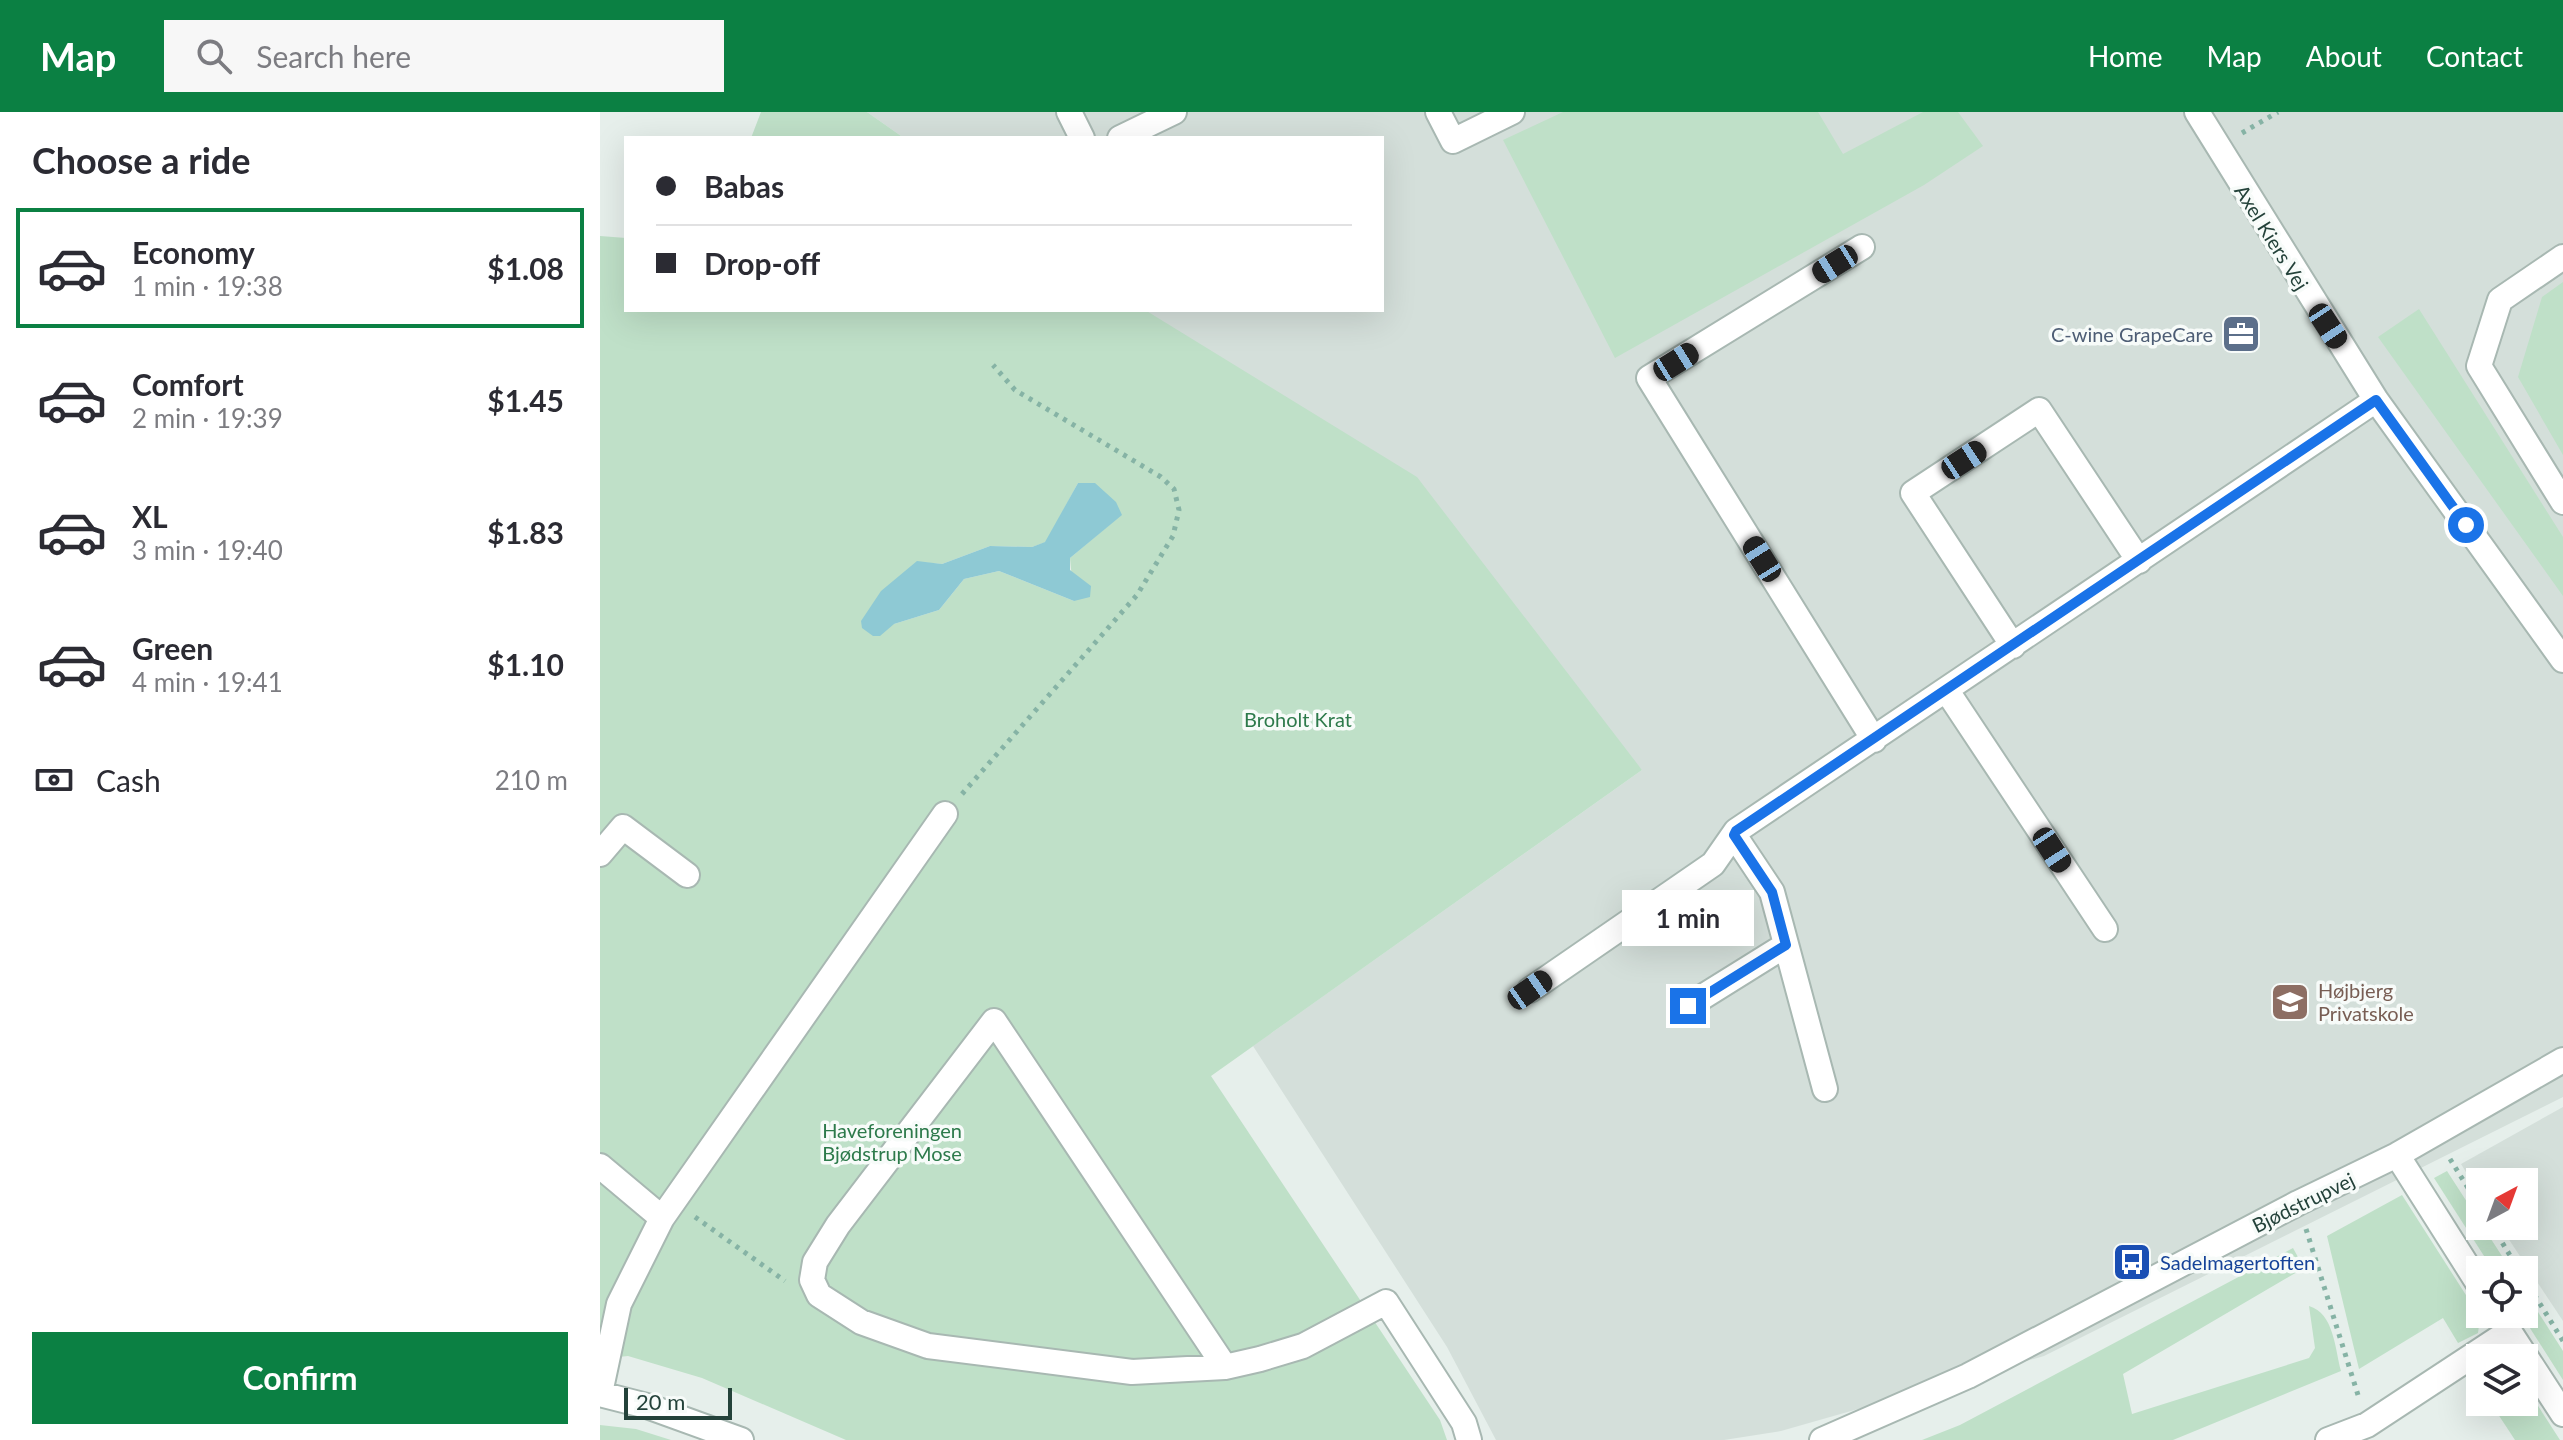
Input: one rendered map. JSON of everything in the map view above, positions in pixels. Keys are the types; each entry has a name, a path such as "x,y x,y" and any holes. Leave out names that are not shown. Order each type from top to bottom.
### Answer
{"street":[{"path":"1069,112 1081,136"},
{"path":"1124,136 1174,112"},
{"path":"1438,112 1453,141 1512,112"},
{"name":"Axel Kiers Vej","path":"2197,112 2376,400 2563,660"},
{"path":"1862,247 1649,378 1874,740"},
{"path":"2563,257 2500,300 2479,366 2563,502"},
{"path":"1530,990 1713,864 1735,833 2376,400"},
{"path":"2013,646 1913,493 2039,410 2139,561"},
{"path":"1947,691 2105,929"},
{"path":"741,1440 647,1406 600,1393 619,1304 668,1210 945,814"},
{"path":"600,854 623,827 687,875"},
{"path":"1735,833 1772,892 1825,1089"},
{"path":"1688,1006 1786,945"},
{"path":"1225,1367 994,1021 838,1225 815,1262 812,1280 819,1295 861,1322 928,1346 1132,1372 1225,1367 1303,1346 1386,1302 1464,1423 1469,1440"},
{"name":"Bjødstrupvej","path":"1822,1440 1968,1376 2298,1203 2397,1155 2563,1060"},
{"path":"2397,1155 2466,1264"},
{"path":"600,1166 668,1210"},
{"path":"2328,1440 2367,1425 2497,1328"},
{"path":"2507,1328 2563,1414"}],"path":[{"path":"2217,147 2278,112"},
{"path":"945,814 1137,595 1173,536 1179,510 1174,489 1161,477 1015,390 993,365"},
{"path":"2435,1134 2466,1184"},
{"path":"2298,1203 2367,1425"},
{"path":"668,1210 780,1279 819,1295"},
{"path":"2538,1301 2563,1341"}],"shaded area":[{"path":"867,112 2563,112 2563,1097 2044,1356 1781,1431 1724,1440 1496,1440 1447,1347 1253,1046 1642,770 1147,312 1384,312 1384,136 901,136"},
{"path":"2563,1107 2563,1321 2538,1283 2538,1256 2520,1256 2509,1240 2538,1240 2538,1168 2466,1168 2466,1172 2461,1164"}],"green space":[{"path":"761,112 867,112 901,136 752,136"},
{"path":"1563,112 1818,112 1843,154 1923,112 1958,112 1983,146 1924,185 1615,358 1503,140"},
{"path":"600,236 624,238 624,312 1148,312 1417,477 1642,770 1211,1076 1440,1420 1447,1440 846,1440 702,1378 628,1356 600,1359","holes":["1078,483 1121,515 1070,558 1074,601 999,571 964,579 939,610 894,624 917,562 942,564 990,546 1032,547 1046,542"]},
{"path":"2563,282 2563,455 2518,377 2542,297"},
{"path":"2419,309 2563,537 2563,596 2378,337"},
{"path":"2447,1171 2466,1200 2466,1228 2434,1178"},
{"path":"2402,1195 2466,1295 2466,1328 2479,1328 2478,1333 2458,1343 2443,1318 2359,1369 2327,1236"},
{"path":"2474,1240 2492,1240 2502,1256 2484,1256"},
{"path":"2293,1248 2304,1268 2123,1374 2132,1414 2309,1358 2315,1348 2309,1306 2324,1316 2329,1324 2341,1371 2173,1440 1922,1440 1960,1425"},
{"path":"2538,1312 2563,1351 2563,1380 2530,1328 2538,1328"},
{"path":"2538,1406 2560,1440 2515,1440 2499,1416 2538,1416"},
{"path":"600,1425 636,1429 671,1440 600,1440"}],"water":[{"path":"1078,483 1095,483 1116,502 1122,515 1070,558 1070,570 1091,586 1090,597 1074,601 999,571 964,579 939,610 894,624 880,636 873,636 862,628 861,621 881,591 917,561 942,564 990,546 1032,547 1045,542"}],"place":[{"name":"C-wine GrapeCare","path":"2241,334"},
{"name":"Højbjerg Privatskole","path":"2290,1002"},
{"name":"Sadelmagertoften","path":"2132,1262"}],"route":[{"path":"1688,1006 1786,945 1772,892 1734,835 1736,831 2376,400 2466,525"}],"park label":[{"name":"Broholt Krat","path":"1298,719"},
{"name":"Haveforeningen Bjødstrup Mose","path":"892,1142"}]}
